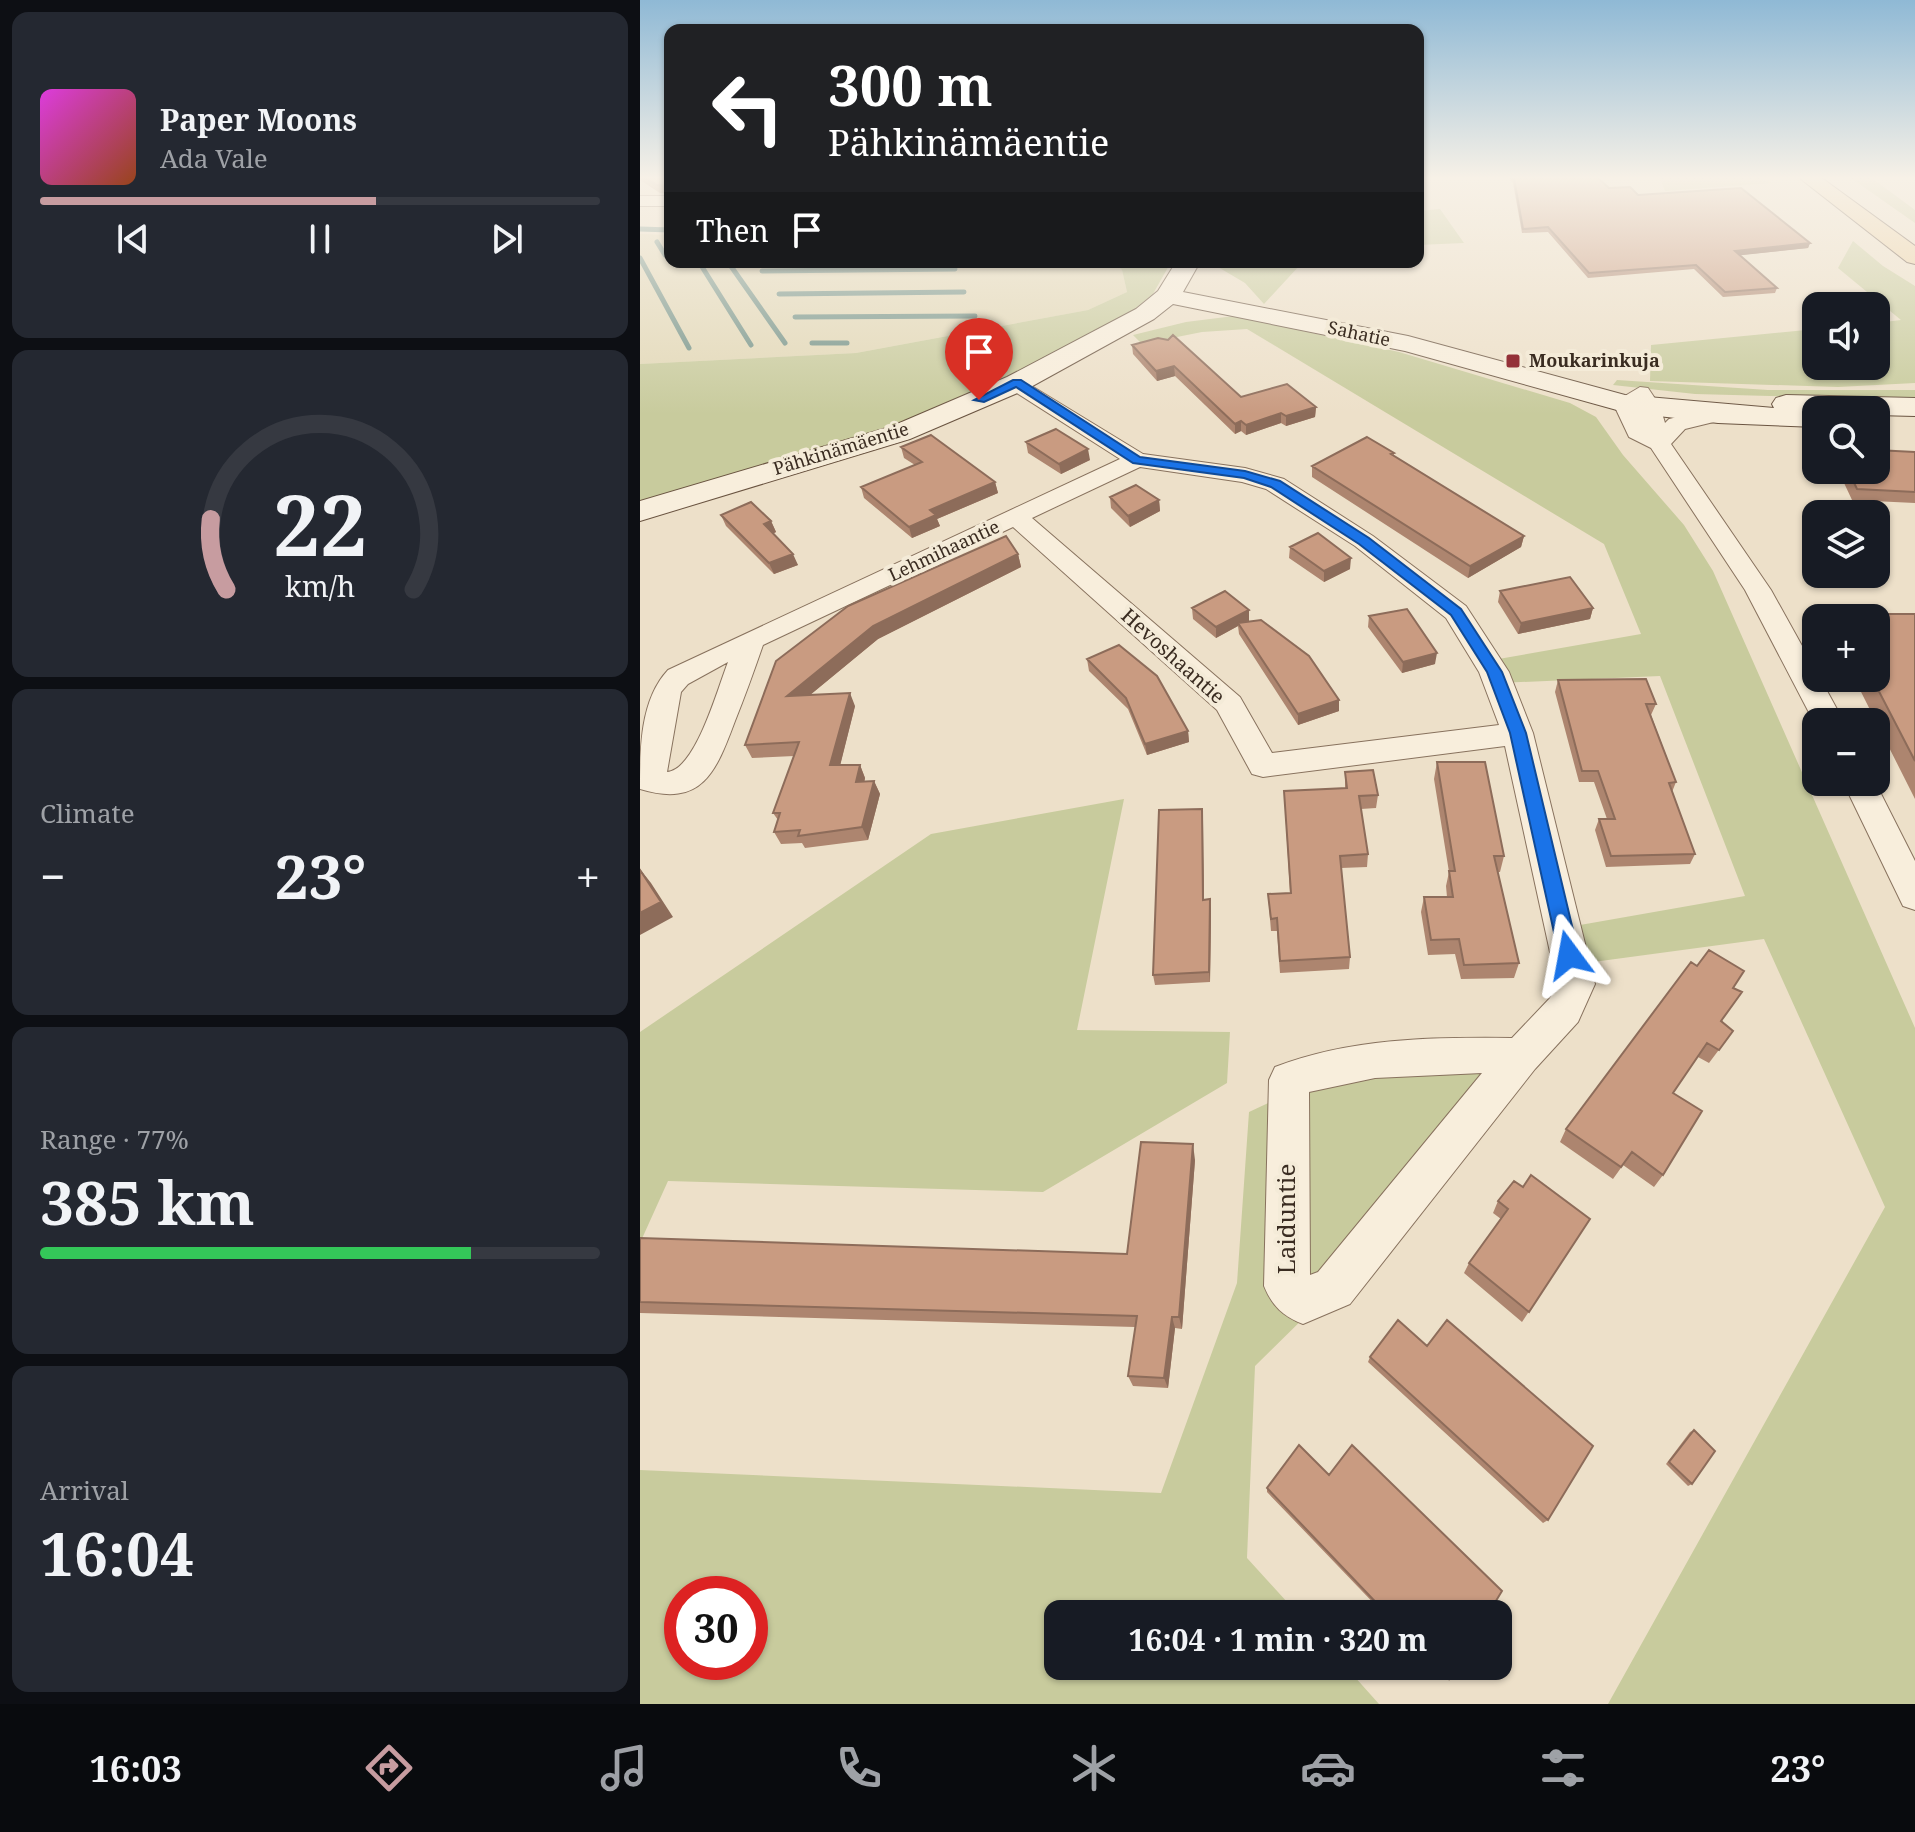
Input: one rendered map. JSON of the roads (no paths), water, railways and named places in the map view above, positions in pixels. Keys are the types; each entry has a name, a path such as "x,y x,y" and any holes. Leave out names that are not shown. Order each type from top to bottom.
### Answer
{"street":[{"name":"Pähkinämäentie","path":"640,511 900,433 1017,383 1145,314 1168,296 1184,268"},
{"name":"Sahatie","path":"1168,296 1382,338 1638,401 1718,414 1802,417"},
{"name":"Laiduntie","path":"1017,383 1137,460 1245,475 1275,484 1364,541 1456,612 1494,672 1518,733 1576,984 1564,1010 1521,1056 1334,1288 1303,1301 1287,1286 1289,1080 1316,1070 1408,1055 1521,1056"},
{"name":"Sahatie","path":"1638,401 1915,407"},
{"path":"1638,401 1637,432 1659,443 1758,590 1821,708"},
{"path":"1659,443 1677,424 1718,414"},
{"path":"1890,421 1915,422"},
{"name":"Lehmihaantie","path":"751,640 704,763 690,779 680,784 662,785 649,780 667,689 678,677 751,640 1137,460"},
{"name":"Hevoshaantie","path":"1016,517 1229,704 1263,766 1518,733"},
{"path":"1866,796 1915,896"}],"waterway":[{"path":"640,258 689,348"},
{"path":"703,268 751,345"},
{"path":"732,268 785,343"},
{"path":"762,271 955,269"},
{"path":"779,294 964,292"},
{"path":"795,317 975,316"},
{"path":"812,343 847,343"}],"place":[{"name":"Moukarinkuja","path":"1513,361"}]}
